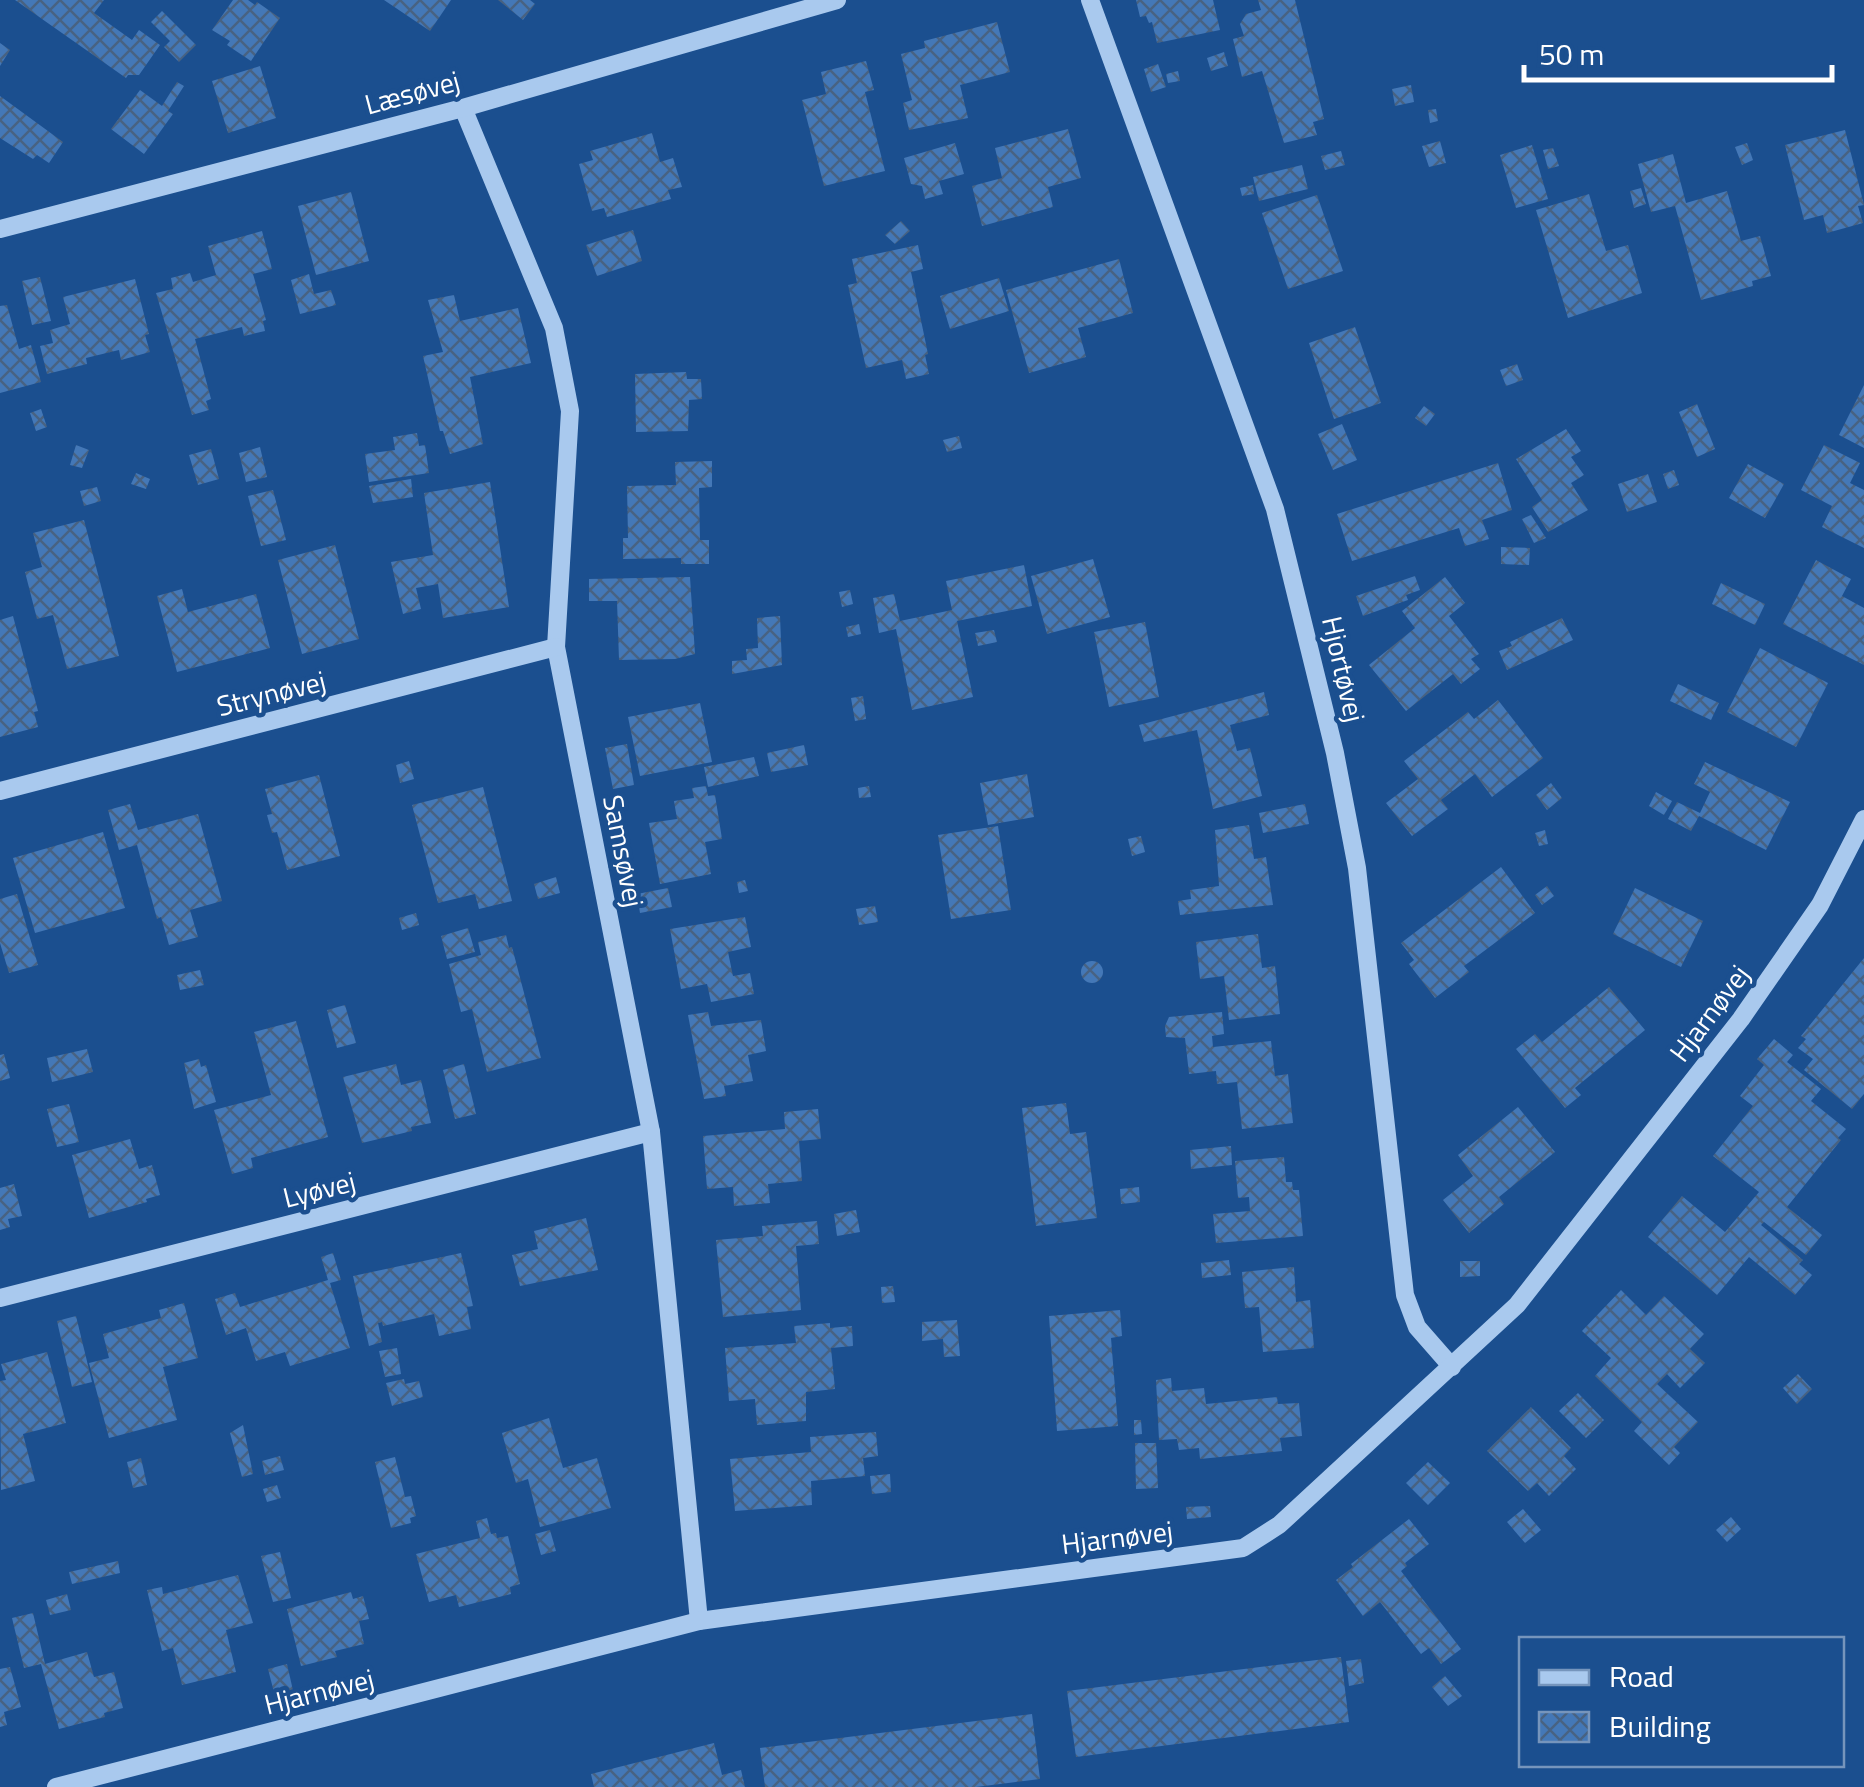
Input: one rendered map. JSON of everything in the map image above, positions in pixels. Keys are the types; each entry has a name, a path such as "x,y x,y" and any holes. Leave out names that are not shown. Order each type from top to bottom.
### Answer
{"street":[{"name":"Læsøvej","path":"0,229 463,108 836,0"},
{"name":"Hjortøvej","path":"1090,0 1274,509 1298,594 1336,753 1357,868 1405,1295 1418,1327 1452,1367"},
{"name":"Samsøvej","path":"463,108 554,328 570,411 556,648 651,1132 699,1621"},
{"name":"Strynøvej","path":"0,791 556,648"},
{"name":"Hjarnøvej","path":"56,1787 699,1621 1243,1548 1279,1526 1517,1306 1741,1019 1820,905 1864,819"},
{"name":"Lyøvej","path":"0,1298 651,1132"}],"building":[{"path":"15,0 104,0 94,13 132,40 139,30 160,45 139,75 126,78"},
{"path":"233,0 248,0 255,5 257,2 280,18 251,61 212,30"},
{"path":"384,0 451,0 430,31"},
{"path":"498,0 530,0 535,4 523,20"},
{"path":"1136,0 1213,0 1220,30 1157,43 1152,22 1146,16 1140,17"},
{"path":"1258,0 1295,0 1324,119 1313,122 1317,135 1284,143 1262,71 1242,77 1233,39 1244,36 1240,24 1246,14 1261,10"},
{"path":"162,11 196,45 179,62 164,47 170,41 151,22"},
{"path":"997,22 1010,72 960,85 968,118 909,130 903,103 912,100 901,54 925,48 924,41"},
{"path":"0,43 10,50 0,66"},
{"path":"1224,52 1228,66 1211,71 1207,58"},
{"path":"866,61 874,90 865,92 885,171 824,186 802,100 826,94 821,72"},
{"path":"1158,64 1166,87 1151,92 1144,69"},
{"path":"260,66 276,118 228,133 212,81"},
{"path":"1178,71 1180,81 1168,83 1166,74"},
{"path":"177,82 184,86 168,111 173,114 144,154 111,129 140,90 162,106"},
{"path":"1411,85 1414,102 1395,106 1392,89"},
{"path":"0,96 63,142 49,163 37,155 33,159 0,138"},
{"path":"1436,109 1438,121 1430,123 1428,110"},
{"path":"1068,129 1081,178 1048,187 1053,207 982,226 972,186 1002,178 995,148"},
{"path":"1845,130 1864,205 1858,206 1863,223 1827,233 1823,215 1804,220 1785,145"},
{"path":"652,133 660,162 673,158 682,187 668,190 671,199 607,217 604,208 592,211 579,164 593,160 590,151"},
{"path":"1440,141 1446,163 1429,167 1422,146"},
{"path":"955,143 964,174 939,181 943,194 925,199 922,186 911,184 904,158"},
{"path":"1747,143 1753,160 1742,165 1735,147"},
{"path":"1532,145 1548,199 1516,208 1500,155"},
{"path":"1553,148 1559,166 1548,169 1543,150"},
{"path":"1341,151 1345,165 1325,170 1321,156"},
{"path":"1673,154 1686,203 1727,191 1741,241 1760,236 1771,276 1752,281 1753,286 1701,300 1675,206 1651,212 1638,164"},
{"path":"1302,165 1308,189 1259,201 1253,177"},
{"path":"1253,185 1254,194 1242,196 1240,188"},
{"path":"1641,188 1646,204 1634,208 1630,191"},
{"path":"351,192 369,261 316,275 298,206"},
{"path":"1589,194 1606,251 1628,245 1642,293 1568,318 1536,210"},
{"path":"1317,195 1343,271 1288,289 1262,213"},
{"path":"901,221 910,231 895,244 885,235"},
{"path":"633,230 642,261 597,276 586,245"},
{"path":"262,231 272,269 253,274 266,320 265,331 244,336 242,327 195,339 211,399 206,401 209,410 192,415 156,293 173,289 171,278 190,273 193,282 216,275 208,246"},
{"path":"918,245 923,269 911,272 929,374 906,379 902,360 866,368 848,285 857,283 852,259"},
{"path":"1119,259 1133,313 1078,328 1086,357 1029,373 1006,290"},
{"path":"309,274 314,294 331,290 336,305 300,314 291,280"},
{"path":"40,277 51,321 32,325 22,281"},
{"path":"999,278 1009,311 950,329 940,296"},
{"path":"135,279 150,352 121,360 119,350 86,358 87,364 47,374 40,346 53,343 50,330 70,324 63,297"},
{"path":"454,295 460,321 518,308 531,363 470,377 483,444 450,454 440,431 423,356 443,352 428,300"},
{"path":"7,305 19,349 31,345 41,382 0,393 0,306"},
{"path":"1355,327 1381,403 1334,419 1309,343"},
{"path":"1517,364 1523,380 1506,386 1500,370"},
{"path":"686,372 687,379 701,379 702,399 689,400 688,431 636,432 635,374"},
{"path":"1864,385 1864,448 1839,435"},
{"path":"1697,404 1715,449 1697,457 1679,412"},
{"path":"1424,406 1435,414 1426,426 1415,418"},
{"path":"41,409 47,427 36,431 30,413"},
{"path":"1342,424 1357,460 1333,470 1318,434"},
{"path":"1566,429 1581,451 1571,457 1584,475 1571,483 1588,510 1548,532 1532,507 1542,500 1516,459"},
{"path":"417,433 419,446 425,445 429,473 369,482 365,454 395,450 393,437"},
{"path":"959,436 962,448 947,452 943,440"},
{"path":"76,445 89,450 82,468 70,465"},
{"path":"1824,445 1860,463 1850,483 1864,490 1864,548 1822,527 1832,506 1801,490"},
{"path":"260,447 267,477 246,482 239,453"},
{"path":"211,449 219,479 198,485 189,455"},
{"path":"712,461 712,487 699,488 700,540 709,540 709,564 681,564 681,558 623,559 623,538 628,538 627,486 676,485 675,462"},
{"path":"1498,463 1512,510 1482,520 1489,539 1465,546 1459,528 1352,561 1337,514"},
{"path":"1748,464 1784,484 1765,518 1729,498"},
{"path":"1674,470 1679,485 1668,489 1663,474"},
{"path":"136,473 150,479 146,489 131,484"},
{"path":"1648,474 1657,502 1627,512 1618,484"},
{"path":"411,479 413,497 373,503 369,486"},
{"path":"490,482 509,607 443,618 438,584 416,588 421,609 403,614 391,562 433,555 424,493"},
{"path":"97,487 101,501 84,506 80,491"},
{"path":"273,490 286,540 261,546 248,496"},
{"path":"1531,515 1546,538 1534,543 1522,519"},
{"path":"84,520 119,656 67,669 53,615 37,619 25,572 42,567 33,533"},
{"path":"335,545 359,639 302,654 278,560"},
{"path":"1501,547 1530,548 1529,565 1501,564"},
{"path":"1093,559 1110,617 1047,634 1031,576"},
{"path":"1816,560 1851,579 1842,596 1864,608 1864,665 1783,624"},
{"path":"1024,565 1032,606 957,621 973,697 912,710 896,629 879,633 873,598 894,594 900,621 952,610 946,581"},
{"path":"1415,576 1420,590 1406,595 1408,600 1363,616 1356,596"},
{"path":"690,577 695,654 675,659 619,660 617,601 589,601 589,579"},
{"path":"1445,577 1465,603 1449,616 1479,654 1471,659 1480,669 1461,684 1453,674 1406,711 1369,665 1415,628 1402,611"},
{"path":"1721,583 1765,604 1755,625 1712,604"},
{"path":"182,589 188,612 256,594 270,648 177,672 157,596"},
{"path":"850,590 853,604 842,607 839,592"},
{"path":"13,616 38,711 34,712 38,727 0,737 0,620"},
{"path":"780,616 782,665 732,674 732,661 747,660 746,649 758,648 757,618"},
{"path":"1562,618 1573,640 1507,670 1499,651"},
{"path":"1145,622 1159,697 1109,707 1094,632"},
{"path":"859,624 861,634 848,637 846,627"},
{"path":"994,630 997,642 978,646 975,633"},
{"path":"1760,648 1828,683 1796,747 1727,712"},
{"path":"1678,684 1719,703 1711,720 1670,701"},
{"path":"1264,692 1269,715 1230,725 1237,751 1250,748 1262,796 1213,809 1197,730 1144,742 1139,725"},
{"path":"863,696 866,719 855,721 851,698"},
{"path":"1498,700 1543,758 1492,797 1475,774 1441,800 1448,809 1412,836 1386,803 1418,779 1404,761 1468,712 1474,719"},
{"path":"700,703 712,762 640,776 628,717"},
{"path":"627,744 634,785 613,789 605,748"},
{"path":"804,745 808,765 771,772 767,753"},
{"path":"754,757 759,776 708,787 704,767"},
{"path":"409,761 414,779 400,783 396,765"},
{"path":"1705,762 1790,802 1766,850 1699,816 1691,831 1668,819 1677,802 1700,813 1710,792 1694,784"},
{"path":"1027,774 1034,817 988,825 980,783"},
{"path":"319,775 340,856 287,870 277,832 272,833 267,815 272,814 265,789"},
{"path":"1551,783 1562,798 1547,810 1536,795"},
{"path":"706,786 708,796 715,795 722,839 705,842 711,874 660,884 649,823 677,819 674,801 694,798 692,788"},
{"path":"869,786 871,797 859,798 858,788"},
{"path":"483,787 512,901 479,909 475,894 438,903 412,805"},
{"path":"1656,792 1672,801 1664,815 1649,806"},
{"path":"130,804 138,830 198,814 222,901 190,910 198,937 169,945 161,917 157,919 137,845 119,850 108,810"},
{"path":"1305,804 1309,824 1263,833 1259,813"},
{"path":"1249,825 1254,859 1266,857 1273,905 1180,915 1178,901 1191,899 1190,890 1219,886 1215,830"},
{"path":"998,826 1011,910 951,919 938,835"},
{"path":"1545,830 1548,844 1539,846 1535,833"},
{"path":"103,832 125,908 35,933 13,858"},
{"path":"1141,836 1145,852 1132,856 1128,839"},
{"path":"1501,867 1535,913 1464,966 1469,972 1435,998 1409,964 1414,960 1401,943"},
{"path":"556,877 560,893 538,899 534,884"},
{"path":"745,880 748,891 739,893 737,882"},
{"path":"1547,886 1554,896 1542,905 1535,895"},
{"path":"668,888 672,907 640,913 637,894"},
{"path":"1635,888 1703,921 1681,967 1613,934"},
{"path":"17,894 38,965 9,973 0,943 0,899"},
{"path":"875,906 878,922 859,925 856,909"},
{"path":"416,913 419,925 402,930 399,918"},
{"path":"745,917 751,947 728,952 733,976 750,973 754,994 711,1002 707,984 681,989 670,929"},
{"path":"468,928 475,952 447,959 441,936"},
{"path":"1258,934 1262,968 1275,966 1280,1014 1229,1020 1224,976 1200,979 1196,942"},
{"path":"506,935 541,1058 487,1072 472,1009 461,1012 449,964 481,955 478,942"},
{"path":"1864,958 1864,1094 1852,1109 1804,1070 1813,1059 1798,1048 1806,1039 1801,1036"},
{"path":"1092,961 1100,964 1100,980 1092,983 1084,980 1081,972 1084,964"},
{"path":"200,970 204,985 180,990 177,975"},
{"path":"1609,987 1645,1030 1575,1088 1581,1095 1565,1108 1516,1049 1535,1034 1542,1042"},
{"path":"345,1005 356,1043 337,1048 327,1010"},
{"path":"708,1012 711,1026 761,1020 766,1051 748,1055 753,1081 724,1086 726,1096 704,1099 688,1015"},
{"path":"1222,1012 1224,1034 1212,1036 1213,1047 1271,1041 1275,1076 1288,1074 1293,1123 1242,1129 1237,1082 1217,1084 1216,1071 1189,1074 1185,1038 1166,1037 1169,1017"},
{"path":"296,1021 328,1137 251,1158 253,1168 232,1174 214,1110 271,1095 254,1032"},
{"path":"1774,1039 1793,1055 1787,1062 1821,1089 1811,1101 1846,1129 1787,1207 1822,1235 1806,1255 1764,1222 1761,1225 1803,1260 1799,1264 1812,1275 1795,1295 1749,1257 1717,1295 1648,1237 1682,1196 1725,1232 1759,1192 1713,1156 1753,1106 1740,1096 1764,1065 1757,1059"},
{"path":"87,1049 93,1072 52,1082 47,1058"},
{"path":"4,1054 10,1078 0,1081 0,1055"},
{"path":"199,1059 201,1067 206,1065 216,1102 194,1109 184,1063"},
{"path":"396,1064 401,1085 421,1080 431,1123 362,1143 343,1077"},
{"path":"464,1064 476,1114 455,1119 443,1070"},
{"path":"1066,1103 1070,1134 1086,1132 1097,1218 1036,1226 1022,1108"},
{"path":"69,1104 79,1142 57,1147 47,1109"},
{"path":"1518,1107 1555,1152 1499,1197 1504,1204 1469,1233 1443,1200 1473,1176 1458,1155"},
{"path":"818,1109 821,1139 799,1141 802,1181 768,1184 770,1203 734,1206 733,1187 707,1189 703,1136 785,1129 784,1112"},
{"path":"130,1139 139,1169 152,1165 160,1195 89,1218 72,1155"},
{"path":"1231,1146 1232,1165 1191,1169 1190,1150"},
{"path":"1284,1157 1286,1182 1292,1182 1293,1190 1299,1190 1303,1236 1216,1243 1213,1214 1250,1211 1249,1197 1238,1198 1235,1161"},
{"path":"14,1184 22,1216 8,1219 10,1227 0,1230 0,1188"},
{"path":"1139,1187 1140,1202 1121,1204 1120,1189"},
{"path":"856,1210 860,1232 837,1236 834,1214"},
{"path":"586,1218 598,1270 520,1286 512,1255 538,1249 534,1231"},
{"path":"817,1221 819,1244 796,1246 801,1310 723,1317 716,1240 763,1236 762,1226"},
{"path":"333,1253 341,1280 330,1283 350,1348 290,1366 285,1352 256,1361 246,1328 226,1335 215,1299 235,1293 240,1307 328,1280 321,1257"},
{"path":"461,1253 473,1306 467,1307 471,1329 439,1336 434,1314 383,1326 382,1322 378,1323 382,1342 369,1346 353,1276"},
{"path":"1229,1260 1231,1275 1202,1278 1201,1263"},
{"path":"1460,1261 1480,1261 1480,1276 1460,1277"},
{"path":"1294,1267 1296,1302 1310,1300 1314,1348 1263,1352 1259,1307 1245,1308 1242,1272"},
{"path":"893,1286 895,1302 882,1303 881,1287"},
{"path":"1621,1290 1646,1315 1664,1296 1704,1334 1690,1349 1705,1363 1680,1388 1667,1374 1657,1384 1698,1422 1674,1447 1680,1453 1669,1465 1634,1431 1642,1422 1595,1376 1611,1358 1582,1331"},
{"path":"184,1303 198,1358 163,1367 177,1420 109,1438 89,1363 109,1358 103,1334 161,1318 159,1310"},
{"path":"1120,1310 1122,1336 1111,1338 1118,1426 1057,1431 1049,1316"},
{"path":"76,1316 92,1382 72,1387 57,1321"},
{"path":"957,1320 960,1356 944,1357 943,1339 922,1341 922,1322"},
{"path":"830,1323 830,1328 852,1326 853,1346 831,1348 835,1389 806,1392 806,1421 757,1425 755,1399 729,1401 725,1348 796,1343 794,1326"},
{"path":"397,1348 401,1374 385,1377 379,1351"},
{"path":"47,1352 66,1423 23,1434 35,1481 1,1490 0,1381 6,1380 1,1364"},
{"path":"1798,1374 1812,1389 1797,1404 1783,1388"},
{"path":"1171,1378 1172,1391 1204,1388 1206,1404 1277,1397 1278,1404 1299,1403 1302,1436 1280,1438 1282,1451 1200,1459 1199,1448 1179,1450 1177,1439 1159,1440 1156,1380"},
{"path":"404,1379 405,1384 419,1381 423,1397 392,1406 386,1383"},
{"path":"1578,1393 1604,1420 1586,1438 1559,1411"},
{"path":"1531,1407 1571,1448 1564,1456 1576,1469 1549,1496 1537,1483 1528,1491 1487,1451"},
{"path":"549,1418 563,1468 597,1458 611,1508 540,1527 528,1479 516,1483 502,1433"},
{"path":"1134,1420 1141,1420 1142,1434 1134,1435"},
{"path":"243,1425 253,1474 242,1477 230,1433"},
{"path":"876,1432 878,1456 863,1458 865,1476 811,1481 812,1505 735,1511 730,1459 811,1452 810,1437"},
{"path":"1135,1443 1156,1443 1158,1488 1136,1489"},
{"path":"280,1456 284,1470 265,1475 262,1461"},
{"path":"395,1457 405,1497 411,1496 416,1516 410,1518 411,1523 391,1528 375,1462"},
{"path":"141,1458 147,1485 133,1488 127,1462"},
{"path":"1428,1462 1450,1483 1428,1505 1406,1483"},
{"path":"890,1474 891,1492 872,1494 870,1476"},
{"path":"277,1485 281,1498 267,1502 263,1489"},
{"path":"1210,1506 1211,1517 1187,1519 1186,1507"},
{"path":"1523,1509 1541,1530 1525,1543 1507,1522"},
{"path":"1731,1517 1741,1529 1727,1542 1716,1530"},
{"path":"487,1518 491,1534 496,1533 497,1538 508,1536 520,1584 510,1587 511,1594 459,1607 456,1595 429,1602 416,1554 480,1538 476,1521"},
{"path":"1409,1519 1429,1544 1401,1571 1461,1649 1441,1664 1429,1648 1421,1654 1380,1602 1363,1616 1336,1580"},
{"path":"550,1530 556,1551 541,1555 535,1534"},
{"path":"280,1552 291,1598 273,1602 261,1556"},
{"path":"118,1561 120,1573 72,1584 69,1572"},
{"path":"238,1575 253,1623 226,1630 236,1672 182,1685 173,1648 162,1651 147,1590 162,1587 163,1594"},
{"path":"351,1592 353,1599 363,1596 369,1619 359,1621 364,1644 335,1651 337,1657 301,1666 287,1609"},
{"path":"67,1594 71,1610 50,1615 46,1600"},
{"path":"33,1613 45,1664 87,1652 94,1677 114,1672 123,1708 59,1729 41,1664 24,1668 12,1618"},
{"path":"1341,1657 1349,1722 1076,1757 1067,1691"},
{"path":"1361,1659 1364,1683 1349,1686 1346,1661"},
{"path":"287,1664 294,1695 276,1700 268,1669"},
{"path":"10,1667 21,1707 4,1712 7,1725 0,1727 0,1669"},
{"path":"1445,1676 1462,1696 1448,1706 1432,1687"},
{"path":"1032,1714 1040,1779 976,1787 765,1787 760,1748"},
{"path":"714,1743 722,1775 741,1770 745,1787 594,1787 591,1774"}]}
